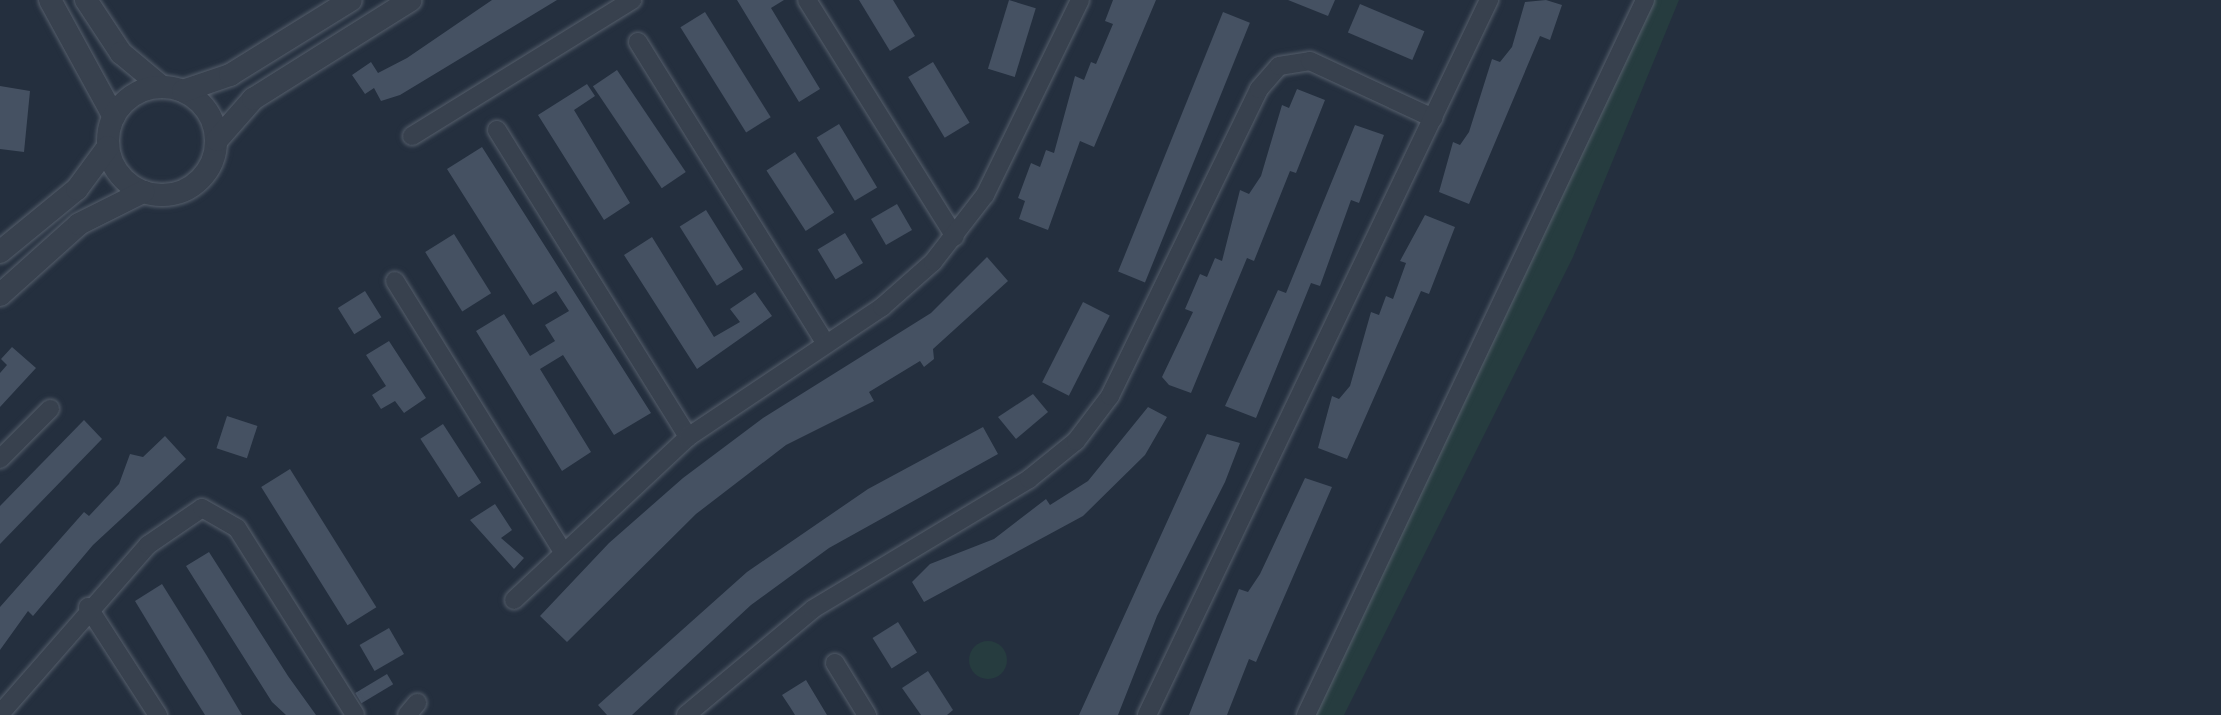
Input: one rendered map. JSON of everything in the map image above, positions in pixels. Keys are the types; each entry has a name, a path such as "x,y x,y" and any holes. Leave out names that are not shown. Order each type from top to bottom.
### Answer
{"street":[{"path":"50,0 114,117"},
{"path":"86,0 121,53 207,111 217,140"},
{"path":"0,252 77,189 108,147 114,117 133,95 230,75 351,0"},
{"path":"108,147 119,174 143,192 173,195 200,181 217,140 253,99 411,0"},
{"path":"412,136 632,0"},
{"path":"807,0 955,237"},
{"path":"514,600 562,550 688,437 825,342 882,307 955,237 997,172 1080,0"},
{"path":"1147,715 1489,0"},
{"path":"1306,715 1645,0"},
{"path":"638,42 825,342"},
{"path":"686,715 813,609 1029,479 1076,441 1110,396 1259,89 1279,66 1310,61 1433,118"},
{"path":"497,130 688,437"},
{"path":"0,295 79,224 143,192"},
{"path":"395,281 562,550"},
{"path":"0,459 50,409"},
{"path":"0,714 88,607 176,519 216,510 237,528 355,715"},
{"path":"88,607 158,715"},
{"path":"835,663 867,715"}],"green space":[{"path":"1637,0 1679,0 1573,257 1344,715 1304,715"},
{"path":"988,641 1001,647 1007,660 1001,673 988,679 975,673 969,660 975,647"}],"building":[{"path":"492,0 557,0 400,95 381,101 374,88 365,94 352,75 371,62 378,73 407,58"},
{"path":"737,0 784,0 771,8 820,89 799,102"},
{"path":"859,0 893,0 915,36 890,51"},
{"path":"1009,0 1036,8 1015,77 988,69"},
{"path":"1113,0 1156,0 1094,147 1080,141 1048,230 1019,219 1025,201 1018,198 1031,163 1040,167 1046,150 1054,153 1075,76 1084,80 1091,62 1096,64 1113,24 1105,21"},
{"path":"1288,0 1335,0 1328,16"},
{"path":"1546,0 1562,5 1550,40 1540,36 1469,204 1439,192 1453,142 1460,145 1469,132 1492,59 1500,62 1512,47 1525,2"},
{"path":"1360,4 1424,31 1412,60 1348,33"},
{"path":"705,12 771,117 746,133 680,27"},
{"path":"1223,12 1250,23 1145,282 1118,272"},
{"path":"933,62 970,123 945,138 908,77"},
{"path":"617,70 686,172 662,188 593,86"},
{"path":"587,84 595,96 574,110 630,203 604,220 538,115"},
{"path":"0,86 30,91 24,152 0,149"},
{"path":"1297,89 1325,100 1296,173 1290,171 1254,261 1247,258 1191,393 1169,385 1162,377 1193,312 1185,309 1200,274 1207,277 1215,258 1222,261 1240,190 1249,194 1261,176 1282,105 1289,108"},
{"path":"839,124 877,187 855,201 817,137"},
{"path":"1355,125 1384,135 1359,203 1351,200 1320,286 1311,283 1256,418 1225,406 1278,290 1286,293"},
{"path":"482,147 651,413 614,435 563,355 540,369 591,452 562,471 476,331 504,314 530,356 555,341 545,325 569,311 556,291 533,305 447,169"},
{"path":"795,152 834,212 806,231 766,171"},
{"path":"897,204 912,230 886,245 871,219"},
{"path":"706,210 743,269 717,286 680,226"},
{"path":"1425,215 1455,227 1429,294 1421,291 1347,459 1318,448 1332,396 1339,399 1350,386 1371,312 1379,315 1386,296 1393,299 1406,263 1400,261"},
{"path":"845,233 863,263 836,279 818,249"},
{"path":"454,234 491,293 462,311 425,252"},
{"path":"652,237 714,337 740,322 730,309 755,292 772,316 697,369 624,255"},
{"path":"987,257 1008,281 933,349 934,359 924,367 920,361 869,392 874,401 786,445 696,514 567,642 540,616 609,543 683,478 763,418 931,313"},
{"path":"365,291 381,317 354,334 338,308"},
{"path":"1083,302 1110,316 1069,396 1042,382"},
{"path":"389,341 426,398 404,413 395,401 381,409 372,395 386,386 366,355"},
{"path":"12,347 36,368 0,407 0,373 7,365 1,359"},
{"path":"1033,394 1048,412 1016,439 998,417"},
{"path":"1148,407 1167,417 1145,455 1083,516 924,602 912,582 930,564 994,539 1046,499 1050,505 1088,481"},
{"path":"227,416 257,426 247,458 216,448"},
{"path":"84,420 102,439 0,544 0,506"},
{"path":"443,424 481,483 458,497 420,439"},
{"path":"983,427 998,454 829,548 751,605 632,715 607,715 598,705 747,572 868,489"},
{"path":"1207,434 1240,443 1225,482 1157,616 1118,715 1079,715"},
{"path":"165,436 186,459 93,545 33,616 28,611 0,650 0,607 84,512 89,516 119,484 130,454 143,457"},
{"path":"290,469 376,607 348,625 261,487"},
{"path":"1305,478 1332,487 1256,662 1249,659 1227,715 1189,715 1239,589 1248,592 1260,574"},
{"path":"495,504 512,530 501,538 524,558 514,569 470,520"},
{"path":"209,552 316,715 286,715 272,702 186,566"},
{"path":"162,584 242,715 205,715 181,677 135,601"},
{"path":"898,622 917,653 892,668 873,638"},
{"path":"389,628 404,654 375,671 360,645"},
{"path":"928,671 953,710 947,715 921,715 902,688"},
{"path":"387,674 393,684 361,703 355,693"},
{"path":"806,680 827,715 795,715 782,695"}]}
